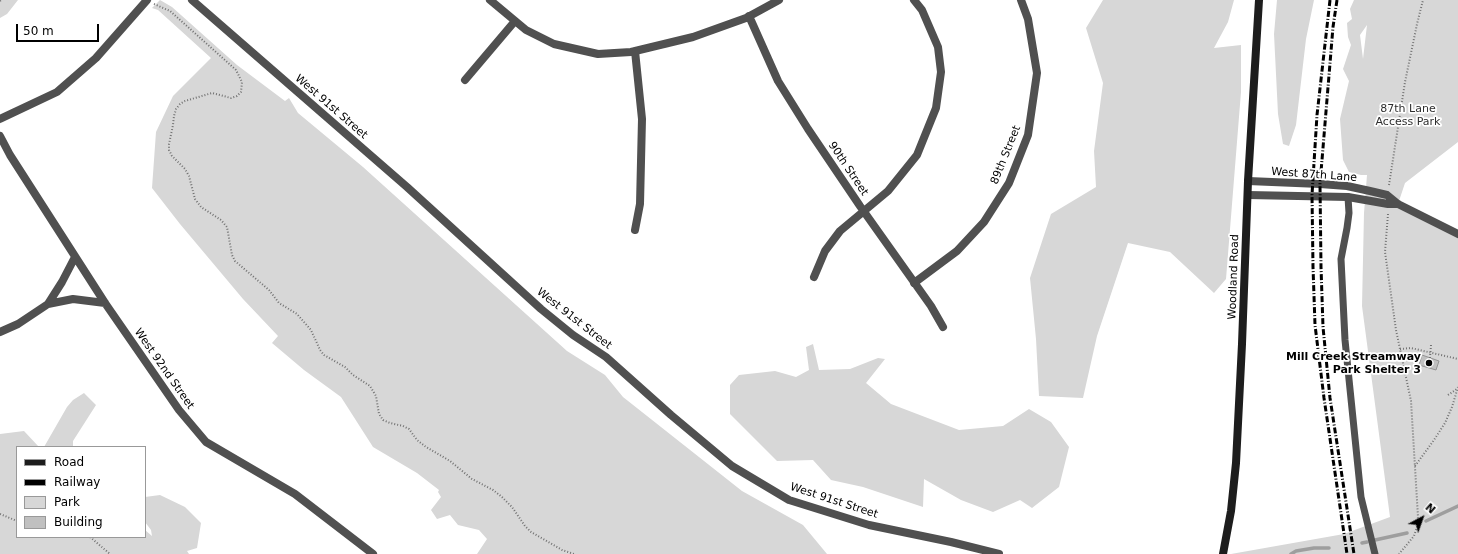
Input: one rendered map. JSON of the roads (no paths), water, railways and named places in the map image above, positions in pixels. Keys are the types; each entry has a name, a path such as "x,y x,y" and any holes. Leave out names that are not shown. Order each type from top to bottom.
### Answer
{"main road":[{"name":"Woodland Road","path":"1223,554 1231,511 1236,464 1248,181 1259,0"}],"street":[{"name":"West 91st Street","path":"192,0 407,187 541,309 573,335 606,358 670,415 732,466 789,500 869,525 951,542 999,554"},
{"path":"490,0 526,30 554,44 598,54 635,51 693,38 748,16 779,0"},
{"path":"814,277 825,251 840,231 888,191 917,155 936,108 941,72 938,47 922,10 914,0"},
{"name":"89th Street","path":"914,283 957,251 984,222 1009,183 1028,134 1037,73 1028,19 1021,0"},
{"path":"0,119 57,92 96,58 149,1"},
{"name":"90th Street","path":"748,16 778,81 808,129 943,327"},
{"path":"465,80 515,21"},
{"path":"635,51 642,119 640,204 635,230"},
{"name":"West 92nd Street","path":"0,136 10,155 74,257 179,410 206,442 295,494 373,554"},
{"name":"West 87th Lane","path":"1248,181 1347,186 1398,204 1458,234"},
{"name":"West 87th Lane","path":"1248,195 1348,197 1388,200"},
{"path":"48,304 62,282 74,257"},
{"path":"0,332 18,324 48,304 73,299 105,303"}],"lane":[{"path":"1348,197 1349,213 1341,259 1345,340 1361,497 1375,554"}],"waterway":[{"path":"1426,521 1458,506"},
{"path":"1375,540 1407,533"},
{"path":"1362,543 1367,542"},
{"path":"1291,554 1296,551 1314,548 1329,548"}],"railway":[{"path":"1330,0 1317,115 1312,195 1313,267 1315,325 1347,554"},
{"path":"1337,0 1333,27 1320,184 1321,267 1323,327 1330,398 1354,554"}],"place":[{"name":"Mill Creek Streamway Park Shelter 3","path":"1429,363"}],"park label":[{"name":"87th Lane Access Park","path":"1408,115"}]}
